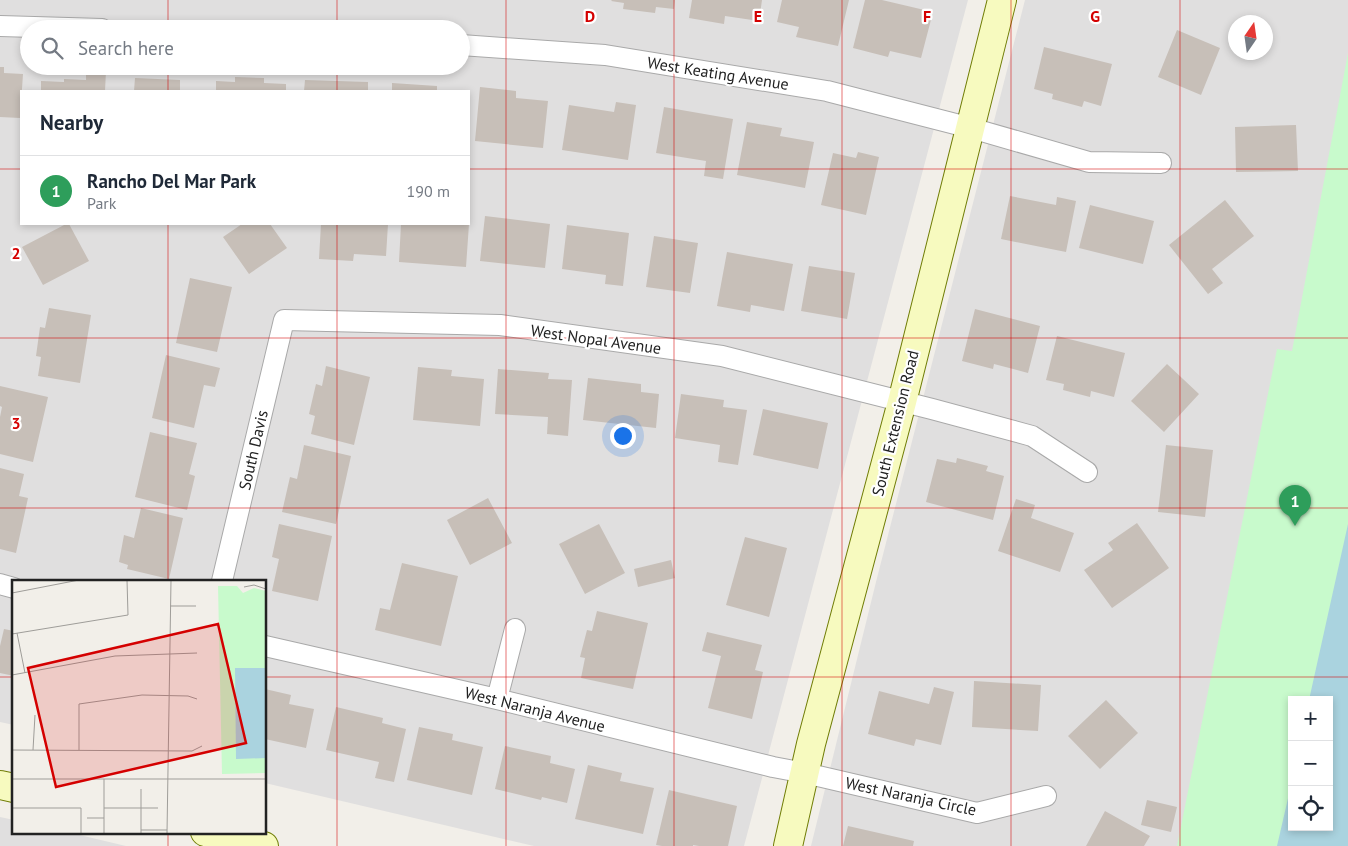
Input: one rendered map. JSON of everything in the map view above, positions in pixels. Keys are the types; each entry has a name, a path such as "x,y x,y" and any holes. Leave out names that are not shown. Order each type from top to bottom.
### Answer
{"street":[{"name":"South Extension Road","path":"788,846 804,773 902,402 908,371 1002,0"},
{"path":"0,26 20,27"},
{"name":"West Keating Avenue","path":"470,46 605,55 826,92 971,128 1089,162 1161,163"},
{"name":"West Nopal Avenue","path":"284,320 500,325 722,356 1032,436 1087,472"},
{"name":"South Davis","path":"222,580 284,320"},
{"path":"497,699 516,629"},
{"name":"West Naranja Avenue","path":"266,646 497,699 804,773"},
{"name":"West Naranja Circle","path":"804,773 977,813 1046,796"},
{"path":"213,834 264,846"}],"shaded area":[{"path":"0,0 968,0 744,846 534,846 266,783 266,580 12,580 12,725 0,722"},
{"path":"1025,0 1348,0 1348,846 811,846 876,582"},
{"path":"0,817 12,820 12,834 75,834 126,846 0,846"}],"green space":[{"path":"1348,53 1348,846 1177,846 1277,349 1292,351"}],"water":[{"path":"1348,524 1348,846 1277,846 1288,798 1288,831 1333,831 1333,696 1310,696"}],"building":[{"path":"612,0 675,0 674,9 656,7 655,13 623,9 624,3"},
{"path":"692,0 762,0 759,21 725,16 724,24 689,18"},
{"path":"782,0 849,0 838,46 796,37 799,27 777,22"},
{"path":"865,0 882,0 933,12 921,58 890,51 888,57 853,48"},
{"path":"1177,30 1220,48 1201,95 1158,77"},
{"path":"1044,47 1112,64 1101,106 1084,101 1082,107 1052,99 1053,94 1034,89"},
{"path":"0,67 4,67 4,73 23,75 22,90 20,90 20,118 0,117"},
{"path":"86,75 106,75 105,90 41,90 41,81 64,82 64,79 86,80"},
{"path":"235,77 264,78 264,83 286,84 286,90 216,90 216,81 235,82"},
{"path":"135,78 180,80 180,90 134,90"},
{"path":"305,80 368,82 368,90 304,90"},
{"path":"392,83 437,86 437,90 392,90"},
{"path":"480,87 516,91 516,98 548,101 543,148 475,141"},
{"path":"616,102 636,105 628,160 562,150 569,105 614,112"},
{"path":"664,107 733,119 723,179 704,176 706,161 656,153"},
{"path":"747,122 782,128 780,136 814,142 805,188 737,175"},
{"path":"1296,125 1298,171 1236,172 1235,127"},
{"path":"858,152 879,157 866,215 821,205 833,153 856,158"},
{"path":"1010,196 1056,205 1057,197 1076,201 1066,252 1001,239"},
{"path":"1225,200 1254,236 1212,269 1223,283 1208,294 1169,245"},
{"path":"1090,205 1154,221 1143,264 1079,248"},
{"path":"485,216 550,224 545,268 480,261"},
{"path":"64,225 70,225 89,261 43,285 22,247"},
{"path":"241,225 271,225 287,248 249,274 223,237"},
{"path":"321,225 388,225 386,256 354,254 353,261 319,259"},
{"path":"401,225 469,225 466,267 399,262"},
{"path":"567,225 629,233 623,286 605,284 606,275 562,269"},
{"path":"654,236 698,243 690,293 646,287"},
{"path":"727,252 793,264 784,311 751,305 750,312 717,306"},
{"path":"809,266 855,273 847,319 801,311"},
{"path":"190,278 232,287 217,352 176,343"},
{"path":"49,308 91,315 80,383 38,376 41,357 36,356 40,327 45,328"},
{"path":"975,309 1040,326 1028,373 994,364 993,369 962,361"},
{"path":"1057,336 1125,353 1114,397 1091,391 1090,397 1063,390 1064,384 1046,380"},
{"path":"166,355 220,368 215,387 204,385 194,428 152,418"},
{"path":"1167,364 1199,394 1164,432 1131,401"},
{"path":"326,366 370,377 354,445 311,434 315,416 309,414 316,384 322,386"},
{"path":"418,367 452,370 451,376 484,379 480,426 413,420"},
{"path":"498,369 549,373 548,379 572,380 568,436 547,434 548,417 495,414"},
{"path":"588,378 641,384 641,392 659,394 656,428 583,420"},
{"path":"0,386 48,397 33,462 0,454 0,417 2,407 0,406"},
{"path":"681,394 724,400 723,407 747,410 738,465 718,462 720,445 675,438"},
{"path":"763,409 828,423 818,469 753,455"},
{"path":"150,432 197,443 189,474 195,476 187,510 135,497"},
{"path":"304,445 351,456 336,524 282,512 290,477 297,479"},
{"path":"1166,445 1213,450 1205,517 1158,512"},
{"path":"957,458 988,466 986,471 1004,476 993,520 926,502 937,459 956,463"},
{"path":"0,468 24,474 19,496 28,498 16,553 0,549"},
{"path":"488,498 512,543 470,565 447,520"},
{"path":"1016,499 1035,505 1031,518 1074,533 1060,572 998,551"},
{"path":"141,508 183,518 169,579 127,569 128,565 119,562 124,535 134,538"},
{"path":"1137,523 1169,568 1112,608 1084,570 1113,550 1108,543"},
{"path":"279,524 332,536 318,601 272,591 279,559 272,557"},
{"path":"599,524 625,573 585,594 559,544"},
{"path":"745,537 787,548 769,617 726,605"},
{"path":"671,560 675,578 638,587 634,569"},
{"path":"402,563 458,576 441,646 375,630 380,608 390,610"},
{"path":"597,611 648,623 633,689 581,678 585,658 580,657 587,630 592,631"},
{"path":"4,629 12,631 12,676 0,673 0,646"},
{"path":"707,632 762,645 755,670 763,672 752,719 708,708 721,656 702,651"},
{"path":"974,681 1041,685 1038,731 972,727"},
{"path":"934,687 954,692 941,745 916,739 914,746 868,734 879,691 929,704"},
{"path":"266,689 291,695 289,704 314,709 306,748 266,739"},
{"path":"1106,700 1138,733 1100,769 1068,736"},
{"path":"336,707 383,718 382,723 406,729 394,782 375,778 379,762 326,750"},
{"path":"419,727 453,734 452,740 483,747 472,795 407,780"},
{"path":"505,746 551,756 550,763 575,769 567,803 542,797 541,800 495,789"},
{"path":"588,765 622,773 620,781 654,788 643,834 575,819"},
{"path":"669,790 737,806 728,846 656,845"},
{"path":"1147,800 1177,807 1171,832 1141,825"},
{"path":"1105,811 1150,836 1144,846 1086,846"},
{"path":"848,826 914,841 913,846 843,846"}],"place":[{"name":"Rancho Del Mar Park","path":"1295,526"}]}
